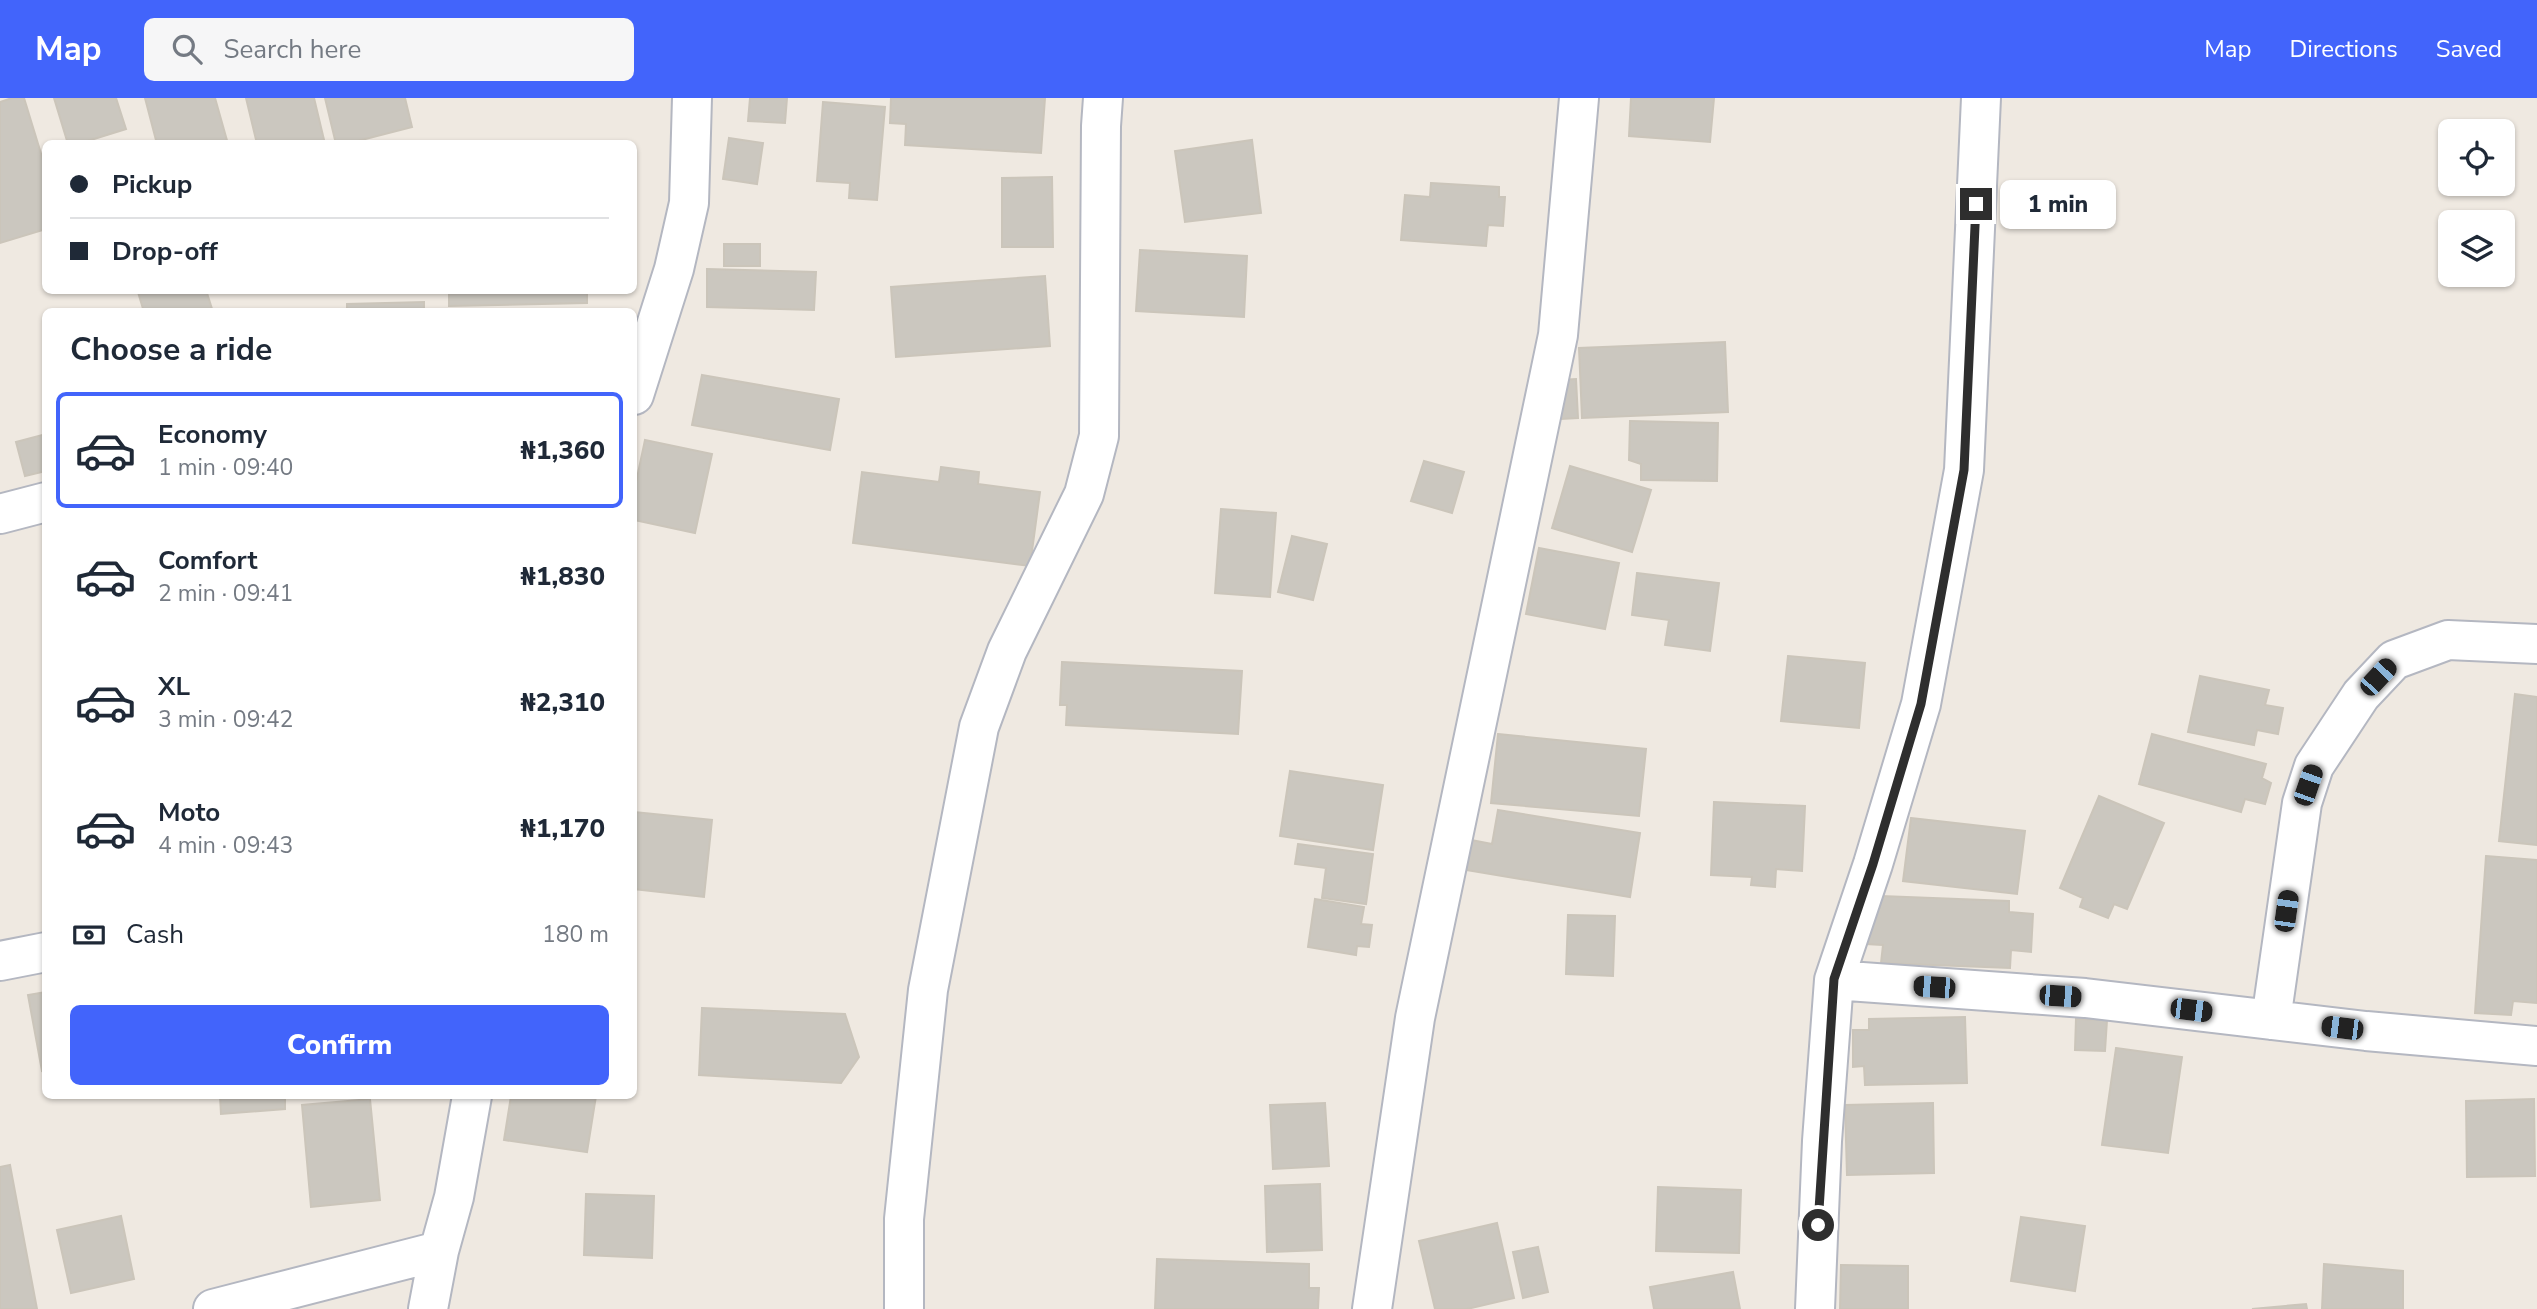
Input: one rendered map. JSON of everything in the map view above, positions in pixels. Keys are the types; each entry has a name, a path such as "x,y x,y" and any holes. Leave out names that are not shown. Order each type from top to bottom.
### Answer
{"street":[{"path":"637,386 674,269 689,204 692,98"},
{"path":"904,1309 904,1219 928,990 979,727 1007,651 1084,494 1098,436 1103,98"},
{"path":"1372,1309 1416,1018 1558,335 1579,98"},
{"path":"1815,1309 1822,1142 1834,979 1873,864 1921,704 1964,470 1981,98"},
{"path":"0,514 42,503"},
{"path":"2271,1020 2302,803 2314,766 2361,695 2394,660 2448,640 2537,644"},
{"path":"0,961 42,954"},
{"path":"1834,979 2085,998 2366,1031 2537,1046"},
{"path":"428,1309 439,1251 454,1197 471,1099"},
{"path":"213,1309 439,1251"}],"building":[{"path":"24,98 42,157 42,230 0,243 0,102"},
{"path":"54,98 116,98 126,129 91,140 67,140"},
{"path":"145,98 215,98 227,140 156,140"},
{"path":"246,98 314,98 324,140 256,140"},
{"path":"325,98 405,98 412,127 362,140 335,140"},
{"path":"750,98 787,98 785,123 748,121"},
{"path":"891,98 1045,98 1041,153 905,145 906,124 890,123"},
{"path":"1631,98 1714,98 1710,142 1629,136"},
{"path":"823,102 885,107 877,200 849,198 850,183 817,181"},
{"path":"729,138 763,143 757,184 723,179"},
{"path":"1252,140 1261,213 1185,222 1175,151"},
{"path":"1052,177 1053,247 1002,247 1002,178"},
{"path":"1431,183 1499,187 1499,197 1505,197 1503,226 1488,225 1486,246 1401,240 1405,195 1430,197"},
{"path":"724,244 760,244 760,266 724,266"},
{"path":"1140,250 1247,256 1244,317 1136,311"},
{"path":"707,269 816,272 814,310 707,307"},
{"path":"1045,276 1050,346 896,357 891,287"},
{"path":"139,294 207,294 212,308 143,308"},
{"path":"449,294 587,294 587,303 449,306"},
{"path":"424,302 424,308 347,308 347,304"},
{"path":"1725,342 1728,412 1582,418 1579,348"},
{"path":"702,375 839,399 830,450 692,425"},
{"path":"1576,379 1578,418 1561,419 1559,380"},
{"path":"1630,421 1718,423 1717,481 1641,480 1641,464 1629,460"},
{"path":"42,435 42,472 25,476 16,442"},
{"path":"645,440 712,454 695,533 637,521 637,478"},
{"path":"1424,461 1464,472 1452,513 1411,501"},
{"path":"1570,466 1651,490 1632,552 1552,528"},
{"path":"941,467 979,472 978,484 1040,492 1030,566 853,543 862,472 939,482"},
{"path":"1221,509 1276,513 1270,597 1215,593"},
{"path":"1292,536 1327,544 1313,600 1278,592"},
{"path":"1539,548 1619,563 1605,629 1526,614"},
{"path":"1637,573 1719,583 1710,651 1665,645 1669,620 1632,615"},
{"path":"1788,656 1865,663 1859,728 1781,721"},
{"path":"1062,662 1242,671 1238,734 1066,725 1067,705 1060,705"},
{"path":"2200,676 2269,690 2265,705 2283,708 2278,734 2257,730 2254,745 2188,732"},
{"path":"2515,694 2537,697 2537,845 2499,841"},
{"path":"1498,734 1646,749 1639,816 1491,803"},
{"path":"2152,734 2266,764 2262,778 2271,783 2265,804 2245,799 2241,812 2139,784"},
{"path":"1290,771 1383,785 1373,850 1280,836"},
{"path":"2099,796 2164,823 2127,909 2114,904 2108,918 2080,907 2083,898 2060,888"},
{"path":"1714,802 1805,806 1802,871 1776,869 1775,887 1751,885 1752,877 1711,875"},
{"path":"1498,810 1640,833 1630,897 1466,870 1471,840 1492,844"},
{"path":"637,812 712,820 704,897 637,889"},
{"path":"1911,818 2025,831 2017,894 1903,881"},
{"path":"1298,844 1373,854 1366,904 1322,898 1326,868 1295,864"},
{"path":"2486,856 2537,860 2537,1003 2513,1001 2511,1015 2475,1013"},
{"path":"1881,896 2009,901 2009,912 2033,914 2031,952 2011,950 2010,968 1881,963 1883,945 1866,944 1867,908 1880,908"},
{"path":"1315,899 1364,907 1361,924 1372,925 1369,947 1357,946 1356,955 1308,947"},
{"path":"1568,915 1615,916 1613,976 1566,974"},
{"path":"42,993 42,1071 28,995"},
{"path":"702,1008 845,1014 859,1057 841,1083 699,1075"},
{"path":"1965,1017 1967,1083 1865,1085 1864,1066 1853,1067 1853,1030 1869,1030 1869,1019"},
{"path":"2076,1019 2107,1020 2105,1051 2075,1050"},
{"path":"2116,1048 2182,1057 2168,1153 2102,1145"},
{"path":"220,1099 285,1099 285,1109 221,1114"},
{"path":"370,1099 380,1200 311,1207 302,1105"},
{"path":"511,1099 596,1099 587,1152 504,1140"},
{"path":"2534,1099 2535,1176 2467,1177 2466,1101"},
{"path":"1325,1103 1329,1166 1273,1169 1270,1105"},
{"path":"1933,1103 1934,1173 1847,1175 1845,1105"},
{"path":"10,1165 37,1309 0,1309 0,1167"},
{"path":"1320,1184 1322,1250 1267,1252 1265,1186"},
{"path":"1658,1187 1741,1190 1739,1253 1656,1251"},
{"path":"586,1194 654,1196 652,1258 584,1255"},
{"path":"121,1216 134,1279 71,1293 57,1230"},
{"path":"2021,1217 2085,1226 2075,1291 2011,1281"},
{"path":"1497,1223 1514,1298 1467,1309 1435,1309 1419,1241"},
{"path":"1538,1247 1548,1292 1523,1298 1513,1252"},
{"path":"1157,1259 1309,1264 1309,1288 1319,1288 1318,1309 1155,1309"},
{"path":"2324,1264 2403,1271 2403,1309 2322,1309"},
{"path":"1841,1265 1908,1266 1908,1309 1840,1309"},
{"path":"1733,1272 1740,1309 1654,1309 1650,1287"},
{"path":"2306,1304 2307,1309 2252,1309"}],"route":[{"path":"1818,1225 1834,979 1873,864 1921,704 1964,470 1976,204"}]}
